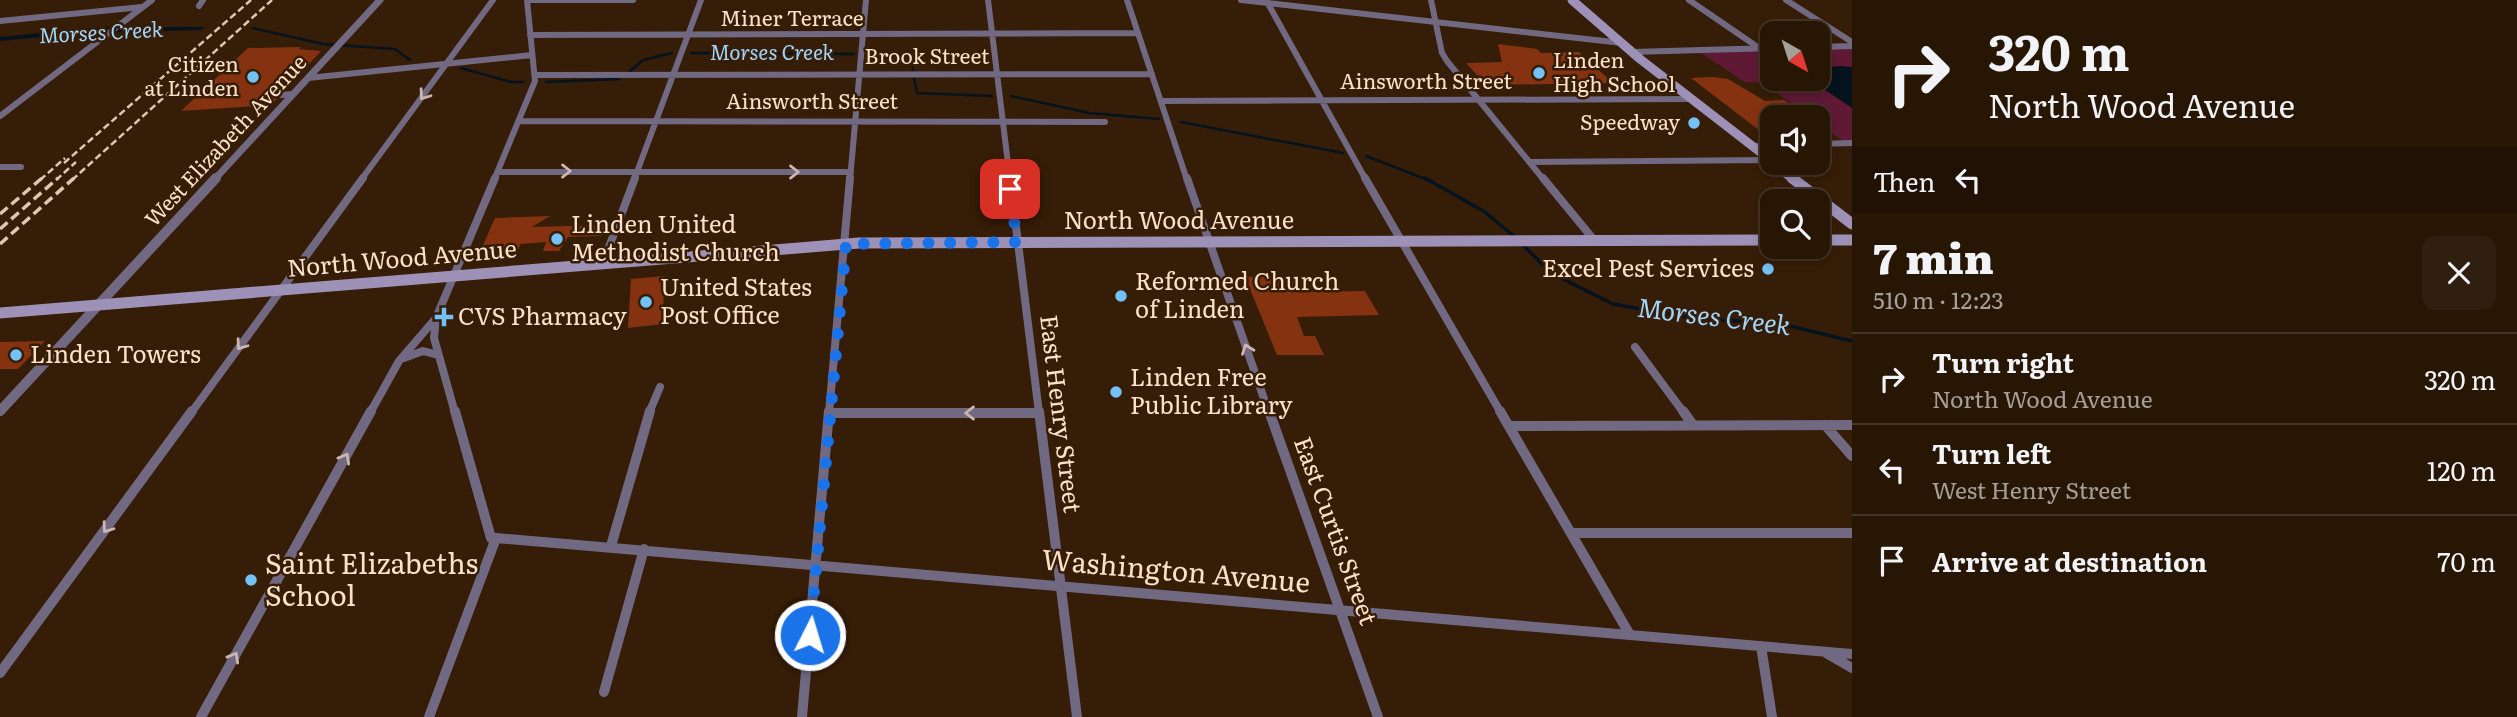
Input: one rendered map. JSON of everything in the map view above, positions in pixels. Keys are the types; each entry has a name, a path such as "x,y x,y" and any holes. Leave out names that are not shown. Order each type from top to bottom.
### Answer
{"main road":[{"path":"1572,0 1632,52 1760,152"},
{"path":"1789,175 1852,223"},
{"name":"North Wood Avenue","path":"0,313 846,244 1760,240"},
{"path":"1830,240 1852,240"}],"street":[{"path":"0,116 152,0"},
{"name":"West Elizabeth Avenue","path":"0,411 380,0"},
{"path":"0,673 493,0"},
{"path":"429,717 496,538 491,538 438,355 434,338 436,318 532,91 535,75 527,0 633,0"},
{"path":"603,264 701,0"},
{"path":"802,717 866,0"},
{"name":"East Henry Street","path":"988,0 1077,717"},
{"name":"East Curtis Street","path":"1127,0 1208,242 1378,717"},
{"path":"1241,0 1622,43"},
{"path":"1431,0 1442,53 1594,240"},
{"path":"1689,0 1759,48"},
{"path":"1786,0 1852,44"},
{"path":"1266,1 1630,635"},
{"path":"0,21 143,6"},
{"name":"Miner Terrace","path":"530,35 1138,33"},
{"path":"1830,46 1852,44"},
{"path":"1632,52 1759,48"},
{"path":"307,78 532,55"},
{"name":"Brook Street","path":"535,75 1152,74"},
{"path":"281,95 292,94"},
{"name":"Ainsworth Street","path":"1161,101 1691,99"},
{"name":"Ainsworth Street","path":"519,121 657,119 1105,122"},
{"path":"1830,144 1852,143"},
{"path":"1752,146 1760,146"},
{"path":"1529,162 1760,162"},
{"path":"0,167 21,167"},
{"path":"498,172 851,172"},
{"path":"201,717 399,361 436,318"},
{"path":"1635,347 1693,425"},
{"path":"399,361 423,351 438,355"},
{"path":"611,546 653,399 660,387"},
{"path":"830,413 1038,413"},
{"path":"1825,425 1852,456"},
{"path":"1510,426 1852,425"},
{"path":"1571,533 1852,533"},
{"name":"Washington Avenue","path":"496,538 1852,654"},
{"path":"604,692 644,549"},
{"path":"1760,646 1772,717"},
{"path":"1823,652 1852,667"}],"shaded area":[{"path":"1852,46 1852,142 1845,143 1830,132 1830,105 1793,105 1774,91 1830,91 1830,47"},
{"path":"1760,49 1760,83 1745,82 1698,51"}],"water":[{"path":"106,27 205,27 201,30 88,33 0,41 0,37"},
{"path":"1830,67 1852,67 1852,108 1827,91 1830,91"}],"building":[{"name":"Linden High School","path":"1498,44 1537,49 1541,53 1579,52 1613,83 1486,85 1466,63 1502,62"},
{"name":"Citizen at Linden","path":"301,47 299,49 321,51 286,89 277,91 277,99 271,105 181,111 248,48"},
{"path":"1691,78 1728,79 1765,101 1784,100 1791,105 1760,105 1760,131"},
{"path":"550,216 532,227 605,225 602,236 568,237 559,251 543,251 546,242 520,244 519,249 502,250 504,244 483,245 495,218"},
{"name":"United States Post Office","path":"664,276 663,324 628,328 631,279"},
{"path":"1245,277 1292,277 1298,292 1365,291 1379,315 1297,317 1304,336 1315,336 1324,355 1277,355"},
{"name":"Linden Towers","path":"45,341 18,369 0,369 0,342"}],"waterway":[{"name":"Morses Creek","path":"253,28 323,44 395,49 410,60"},
{"name":"Morses Creek","path":"630,71 643,60 672,53"},
{"name":"Morses Creek","path":"691,53 854,54"},
{"name":"Morses Creek","path":"872,54 908,55 912,57 913,70"},
{"name":"Morses Creek","path":"461,68 511,82 523,82"},
{"name":"Morses Creek","path":"914,78 917,93 992,96"},
{"name":"Morses Creek","path":"546,82 619,79"},
{"name":"Morses Creek","path":"1011,96 1089,113 1159,119"},
{"name":"Morses Creek","path":"1181,122 1343,153"},
{"name":"Morses Creek","path":"1366,156 1428,180"},
{"name":"Morses Creek","path":"1425,178 1485,212 1516,238"},
{"name":"Morses Creek","path":"1521,243 1551,273 1613,304 1703,320 1774,322 1852,341"}],"railway":[{"path":"64,163 251,0"},
{"path":"72,180 272,0"},
{"path":"40,180 65,158"},
{"path":"56,180 76,162"},
{"path":"0,214 42,178"},
{"path":"0,229 58,178"},
{"path":"0,244 74,178"}],"place":[{"name":"Linden High School","path":"1539,73"},
{"name":"Citizen at Linden","path":"253,77"},
{"name":"Speedway","path":"1694,123"},
{"name":"Linden United Methodist Church","path":"557,239"},
{"name":"Excel Pest Services","path":"1768,269"},
{"name":"Reformed Church of Linden","path":"1121,296"},
{"name":"United States Post Office","path":"646,302"},
{"name":"CVS Pharmacy","path":"444,317"},
{"name":"Linden Towers","path":"16,355"},
{"name":"Linden Free Public Library","path":"1116,392"},
{"name":"Saint Elizabeths School","path":"251,580"}],"route":[{"path":"810,635 846,244 1017,242 1010,189"}]}
